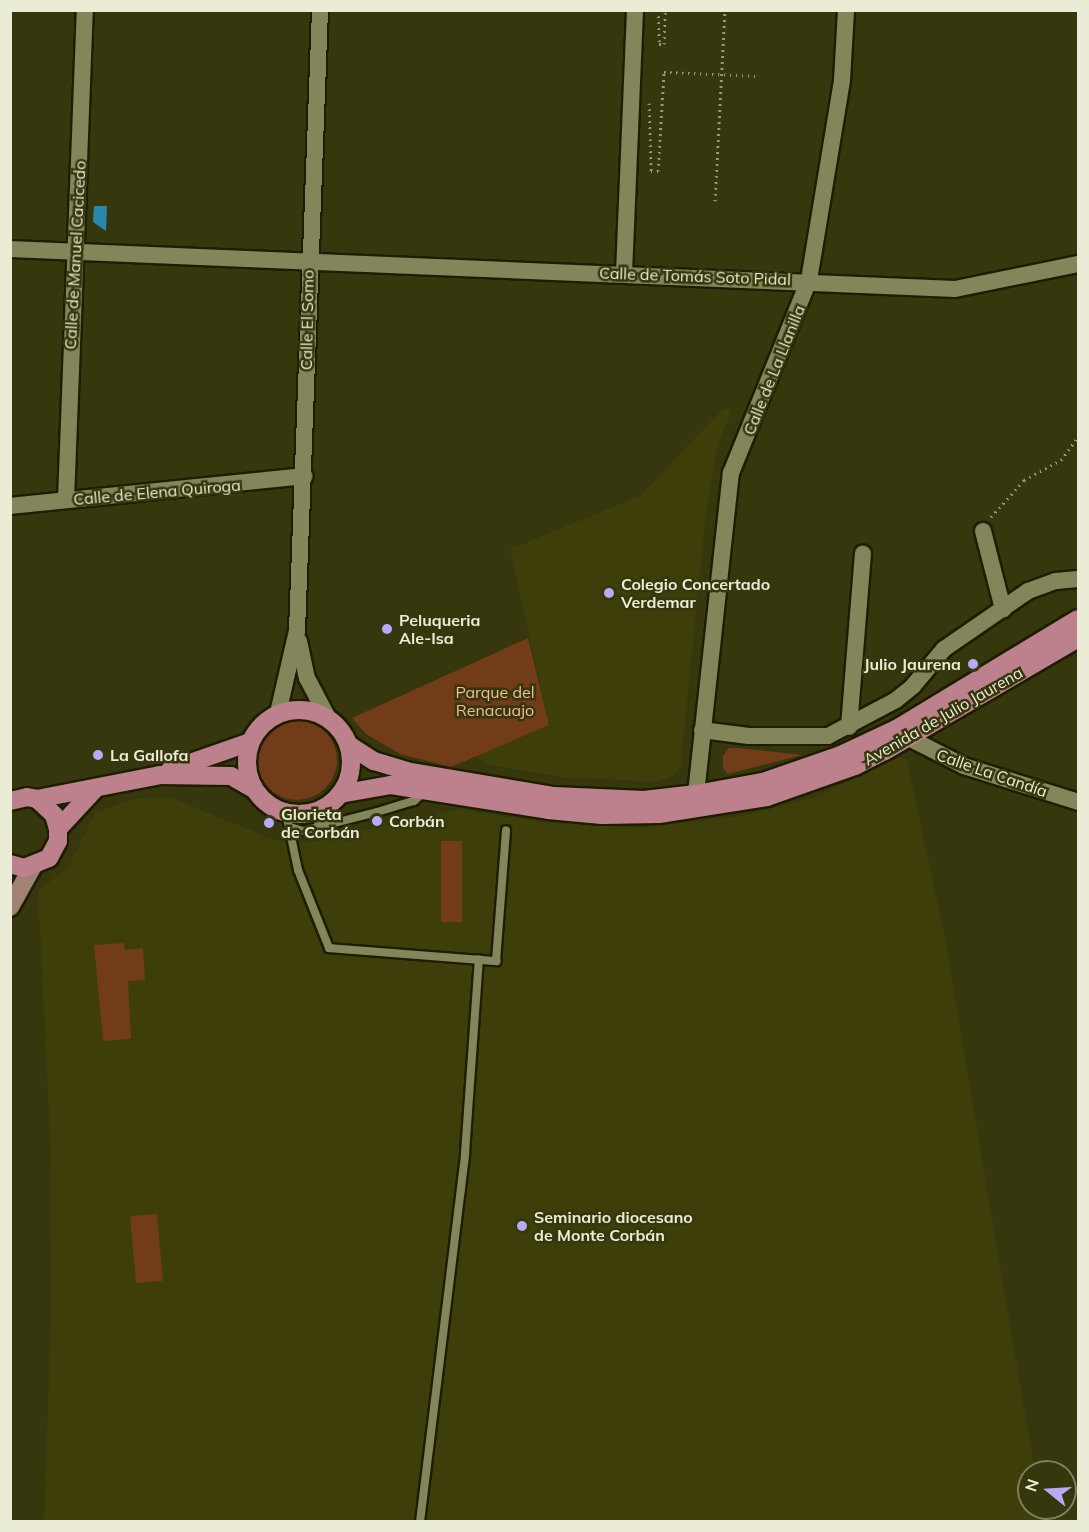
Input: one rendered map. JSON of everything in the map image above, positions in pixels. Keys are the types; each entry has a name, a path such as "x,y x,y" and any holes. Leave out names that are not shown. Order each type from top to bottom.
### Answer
{"main road":[{"name":"Avenida de Julio Jaurena","path":"349,745 374,761 406,771 554,796 644,800 696,794 763,782 841,755 898,728 1078,619"},
{"name":"Avenida de Julio Jaurena","path":"340,794 391,785 548,810 659,814 767,797 855,766 909,738 1078,638"},
{"path":"160,775 231,776 252,788 288,820 319,819 340,794 351,762 349,745 328,718 295,709 278,713 266,720 250,742 246,760 252,788"},
{"path":"10,801 94,790 160,775 250,742"},
{"path":"58,829 94,790"},
{"path":"10,907 33,866 48,858 58,841 58,829 54,815 37,799"},
{"path":"10,864 33,866"}],"street":[{"name":"Calle de Manuel Cacicedo","path":"66,500 85,10"},
{"name":"Calle El Somo","path":"278,713 297,631 320,10"},
{"path":"624,273 635,10"},
{"name":"Calle de La Llanilla","path":"696,794 731,473 809,280 842,80 846,10"},
{"name":"Calle de Tomás Soto Pidal","path":"10,249 809,280 955,289 1078,264"},
{"name":"Calle de Elena Quiroga","path":"10,506 304,476"},
{"path":"983,531 1003,609"},
{"path":"849,727 863,554"},
{"path":"702,730 808,738 828,736 849,727 896,700 913,686 944,649 1041,585 1078,579"},
{"name":"Calle El Somo","path":"297,631 308,678 328,718"},
{"name":"Calle La Candía","path":"909,738 964,766 1078,802"}],"lane":[{"path":"319,819 414,801 426,790"},
{"path":"288,820 298,870 329,948 496,961 506,830"},
{"path":"420,1521 465,1153 479,960"}],"path":[{"path":"658,10 659,44 664,44 666,10"},
{"path":"715,201 725,10"},
{"path":"649,101 651,171 658,171 664,72 757,76"},
{"path":"983,531 1009,494 1024,480 1061,460 1078,437"}],"shaded area":[{"name":"Colegio Concertado Verdemar","path":"724,408 732,410 718,444 705,522 681,765 676,774 657,782 561,777 489,765 474,756 549,725 510,549 640,496"},
{"name":"Seminario diocesano de Monte Corbán","path":"900,757 907,760 945,938 1033,1460 1017,1460 1017,1520 1038,1521 44,1521 51,1318 50,1134 38,890 67,869 95,813 129,800 159,797 174,799 277,841 310,842 459,809 540,822 638,828 741,816 813,798"}],"green space":[{"name":"Parque del Renacuajo","path":"528,638 549,725 451,767 400,754 366,734 352,718"},
{"name":"Glorieta de Corbán","path":"297,720 312,723 325,732 334,745 337,760 334,775 325,788 312,797 297,800 282,797 269,788 260,775 257,760 260,745 269,732 282,723"},
{"path":"729,748 802,755 728,774 723,768 723,756"},
{"path":"441,841 462,841 462,922 441,922"},
{"path":"124,943 125,950 143,948 145,980 128,981 131,1039 103,1041 94,945"},
{"path":"157,1214 163,1281 136,1283 130,1216"}],"water":[{"path":"94,206 107,206 106,231 93,222"}],"place":[{"name":"Colegio Concertado Verdemar","path":"609,593"},
{"name":"Peluqueria Ale-Isa","path":"387,629"},
{"name":"Julio Jaurena","path":"973,664"},
{"name":"La Gallofa","path":"98,755"},
{"name":"Corbán","path":"377,821"},
{"name":"Glorieta de Corbán","path":"269,823"},
{"name":"Seminario diocesano de Monte Corbán","path":"522,1226"}]}
